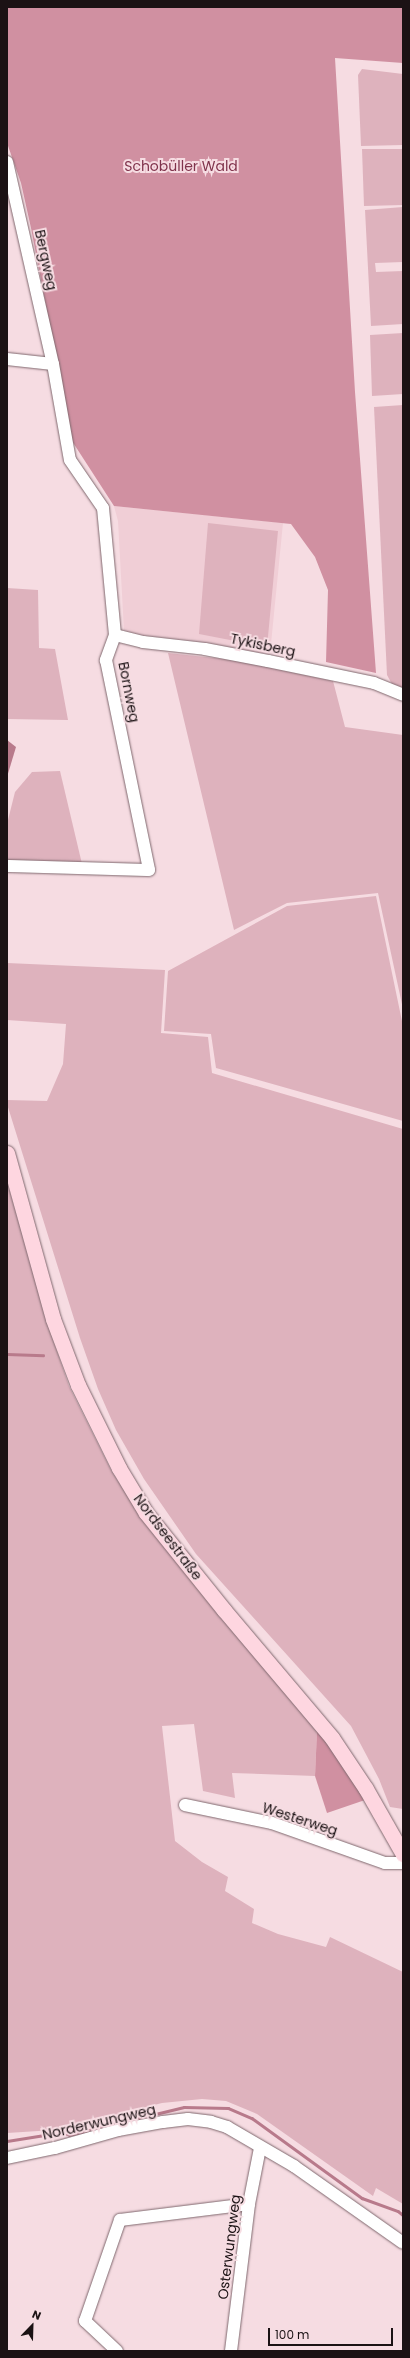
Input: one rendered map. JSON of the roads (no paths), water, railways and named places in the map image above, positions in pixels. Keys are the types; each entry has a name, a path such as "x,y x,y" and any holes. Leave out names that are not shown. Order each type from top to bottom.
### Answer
{"main road":[{"name":"Nordseestraße","path":"7,1153 53,1319 78,1385 119,1468 151,1519 224,1610 332,1738 366,1789 403,1854"}],"street":[{"name":"Bergweg","path":"7,162 53,364"},
{"path":"7,359 53,364"},
{"name":"Bornweg","path":"7,866 149,870 106,660 115,635 103,508 70,460 53,364"},
{"name":"Tykisberg","path":"115,635 143,642 205,649 374,683 403,695"},
{"name":"Westerweg","path":"185,1805 272,1823 385,1864 403,1863"},
{"name":"Norderwungweg","path":"7,2158 55,2148 118,2130 188,2119 211,2122 227,2127 260,2148 294,2166 403,2242"},
{"name":"Osterwungweg","path":"231,2351 249,2204 260,2148"},
{"path":"117,2351 85,2321 120,2220 249,2204"}],"waterway":[{"path":"7,1354 43,1355"},
{"path":"7,2141 43,2135 69,2135 184,2107 228,2108 252,2118 362,2198 398,2211 403,2215"}],"park label":[{"name":"Schobüller Wald","path":"181,166"}]}
